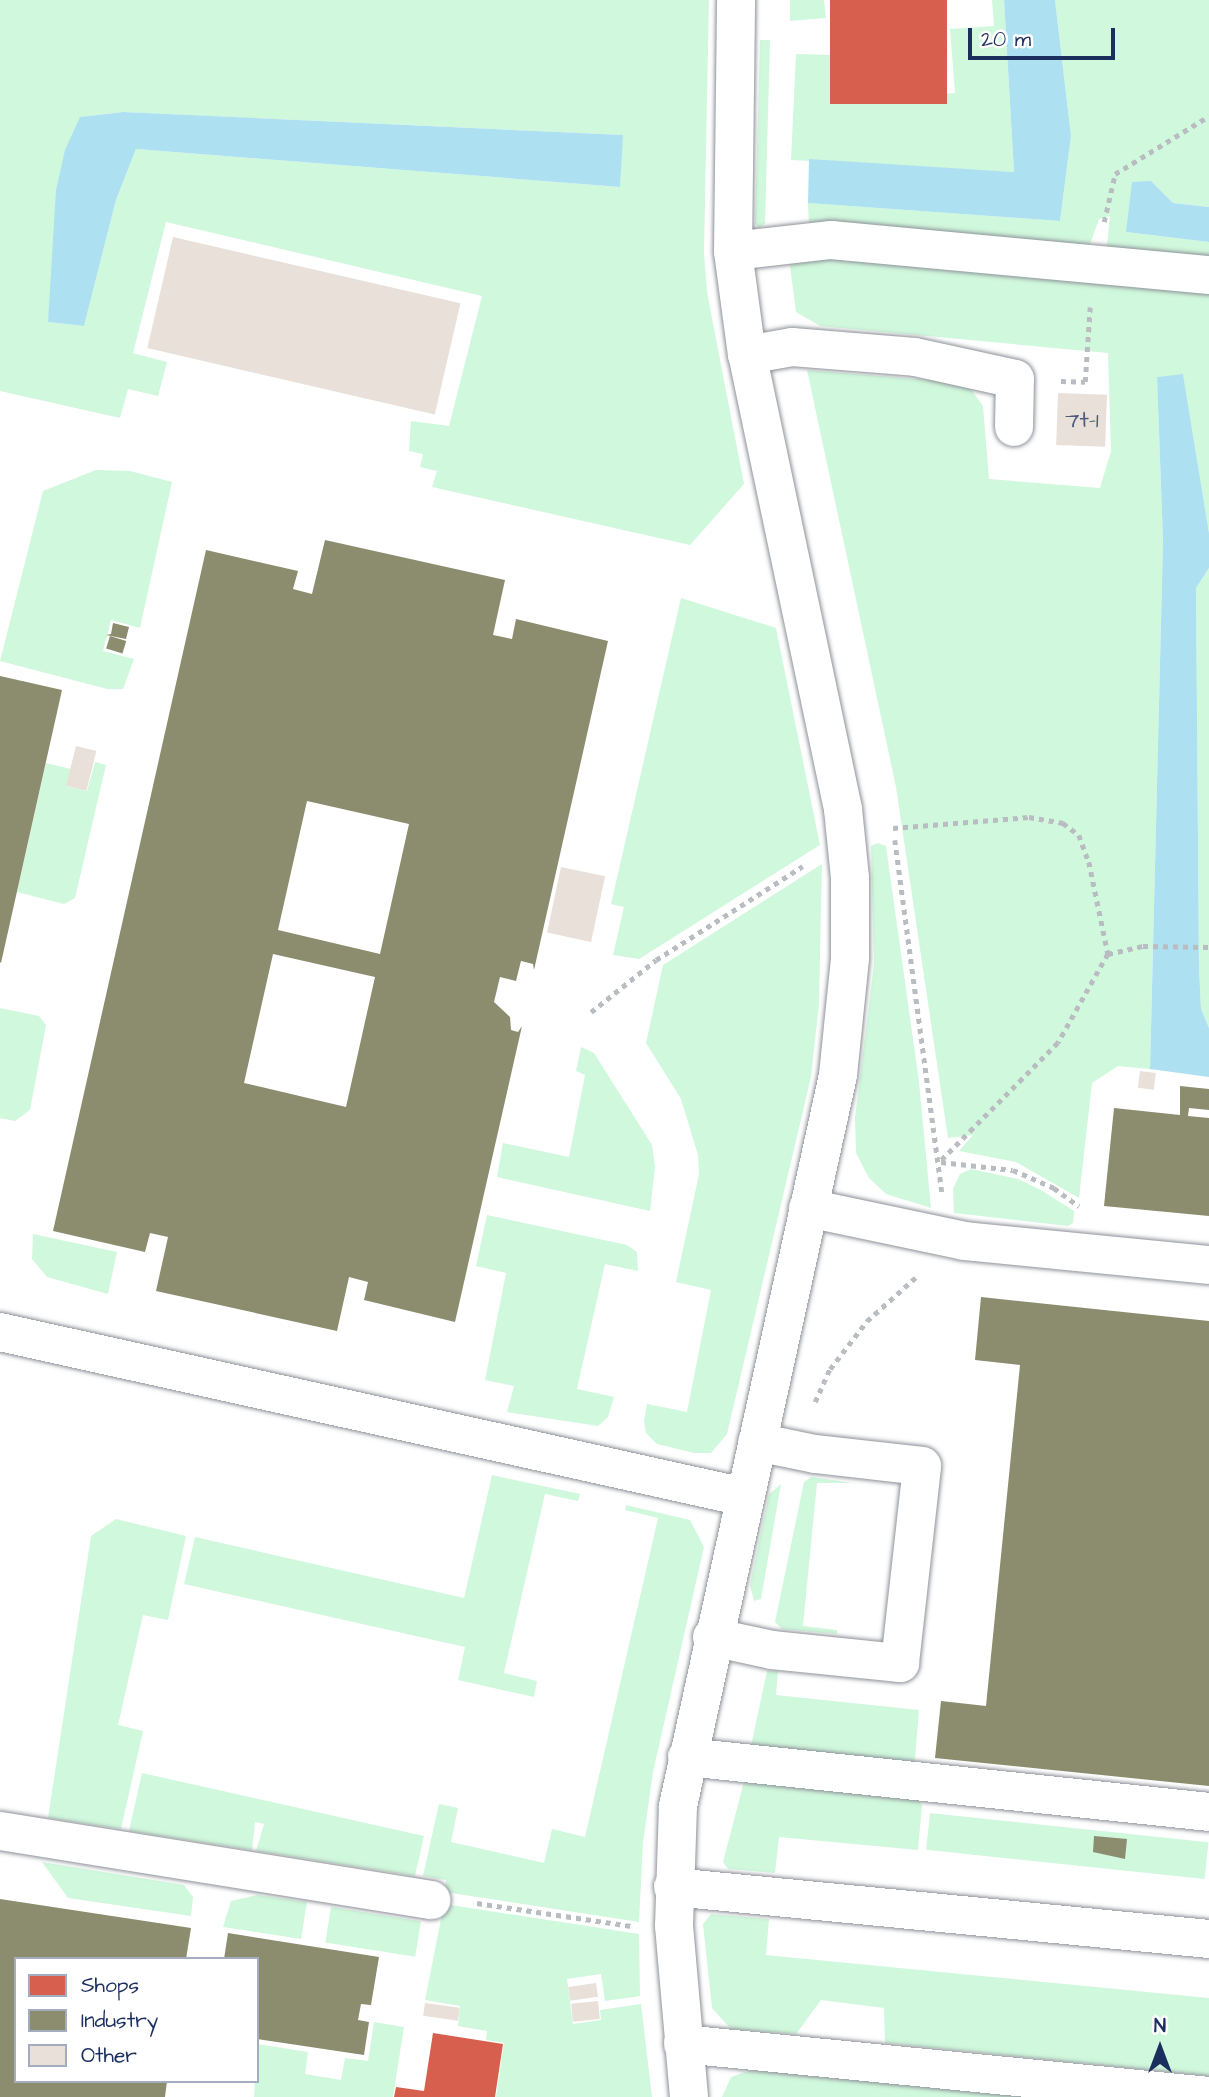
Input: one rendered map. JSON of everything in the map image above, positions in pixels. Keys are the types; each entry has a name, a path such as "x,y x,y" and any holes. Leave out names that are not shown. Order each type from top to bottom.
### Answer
{"street":[{"path":"689,2097 673,1887 687,1757 838,1075 850,947 847,841 747,355 733,251 736,0"},
{"path":"733,251 831,240 1209,275"},
{"path":"747,355 792,347 915,357 1015,379 1014,427"},
{"path":"808,1208 964,1241 1209,1265"},
{"path":"0,1332 744,1497"},
{"path":"712,1637 772,1650 900,1663 922,1465 815,1454 757,1442"},
{"path":"687,1757 1209,1812"},
{"path":"0,1831 432,1900"},
{"path":"673,1887 1209,1939"},
{"path":"683,2044 1209,2096"}],"path":[{"path":"1015,379 1085,382 1096,264 1115,173 1209,116"},
{"path":"893,828 1029,817 1063,823 1079,835 1089,862 1108,954 1059,1043 940,1162 1013,1170 1054,1188 1087,1213"},
{"path":"591,1012 656,960 847,841"},
{"path":"1108,954 1143,946 1209,947"},
{"path":"432,1900 444,1898 639,1928 674,1926"}],"green space":[{"path":"0,0 709,0 704,252 707,292 744,484 690,545 432,487 437,471 420,467 423,454 409,451 411,421 449,426 482,296 166,222 133,353 167,362 158,396 128,389 120,418 0,391","holes":["123,112 622,135 620,187 136,149 116,200 84,326 48,322 81,117"]},
{"path":"790,0 824,0 826,18 790,21"},
{"path":"992,0 1004,0 1014,172 791,160 796,54 835,55 841,103 955,93 950,29 994,26"},
{"path":"1055,0 1209,0 1209,207 1173,203 1151,181 1126,232 1209,242 1209,265 1106,255 1110,216 1099,219 1087,252 809,226 808,203 1060,221 1071,136"},
{"path":"760,40 770,40 765,224 759,228 755,224"},
{"path":"788,251 1209,285 1209,533 1183,375 1157,377 1163,541 1150,1069 1118,1066 1092,1083 1079,1198 1016,1162 959,1151 973,1135 948,1138 896,787 807,370 953,382 970,388 983,406 989,479 1100,488 1111,451 1108,353 820,326 796,312"},
{"path":"96,470 130,471 172,482 140,628 111,620 103,651 134,659 123,689 107,689 0,661 43,491"},
{"path":"1209,568 1209,1028 1201,1009 1199,967 1196,588"},
{"path":"681,598 776,628 820,845 639,959 613,955 624,907 611,904"},
{"path":"95,762 106,765 75,898 64,904 17,892 46,763 71,769 67,786 87,791"},
{"path":"878,843 886,846 919,1082 931,1208 886,1194 869,1178 856,1153 855,1118 874,964 871,846"},
{"path":"822,864 819,1004 811,1077 727,1434 711,1453 694,1453 657,1444 646,1433 644,1421 647,1404 687,1412 711,1290 676,1282 699,1174 698,1155 681,1099 646,1043 663,965"},
{"path":"0,1008 39,1016 46,1025 30,1110 15,1121 0,1118"},
{"path":"581,1047 594,1053 652,1145 655,1167 650,1211 497,1177 503,1143 569,1157 585,1075 576,1071"},
{"path":"971,1169 1018,1179 1041,1190 1074,1211 1073,1223 1068,1226 954,1213 953,1189 960,1174"},
{"path":"487,1215 627,1245 637,1252 638,1271 605,1264 577,1389 614,1397 608,1417 598,1426 507,1412 514,1386 485,1380 506,1273 476,1266"},
{"path":"33,1234 117,1252 108,1294 47,1277 32,1259"},
{"path":"492,1475 580,1494 578,1501 545,1494 504,1673 537,1681 534,1697 458,1680 465,1647 184,1584 195,1537 464,1598"},
{"path":"811,1477 853,1483 817,1483 803,1626 837,1630 837,1634 782,1629 775,1622 804,1482"},
{"path":"781,1484 761,1599 754,1601 750,1585 769,1494"},
{"path":"626,1505 690,1520 704,1547 653,1772 643,1842 639,1922 445,1892 446,1880 423,1876 439,1804 458,1808 451,1842 544,1863 552,1829 585,1837 658,1518 625,1510"},
{"path":"116,1519 186,1536 168,1620 143,1615 118,1725 143,1731 121,1829 48,1818 91,1536"},
{"path":"767,1671 778,1671 776,1695 919,1710 914,1770 750,1751"},
{"path":"142,1773 424,1836 415,1876 256,1851 264,1824 255,1822 252,1850 129,1831"},
{"path":"745,1778 914,1795 922,1805 918,1850 779,1837 775,1873 728,1869 723,1862"},
{"path":"930,1813 1208,1842 1205,1879 926,1850"},
{"path":"42,1862 184,1885 193,1897 191,1916 68,1898"},
{"path":"257,1895 307,1902 301,1939 223,1927 231,1901"},
{"path":"444,1904 639,1934 640,1996 605,2001 601,1974 567,1979 573,2024 601,2020 600,2010 641,2004 652,2097 496,2097 504,2043 486,2040 487,2031 458,2026 460,2006 425,2000"},
{"path":"331,1907 421,1921 415,1957 325,1943"},
{"path":"711,1914 769,1919 766,1955 1209,1998 1209,2076 885,2043 884,2008 821,2000 796,2034 731,2029 712,2008 703,1924"},
{"path":"374,2022 404,2027 393,2097 254,2097 255,2083 259,2083 259,2044 308,2052 305,2074 341,2080 345,2058 368,2061"},
{"path":"751,2070 1034,2097 722,2097 731,2077"}],"water":[{"path":"1004,0 1055,0 1071,136 1060,221 808,203 809,159 1014,172"},
{"path":"123,112 623,135 620,187 136,149 116,200 84,326 48,322 56,190 65,150 80,117"},
{"path":"1151,181 1173,203 1209,207 1209,242 1126,232 1132,182"},
{"path":"1183,374 1209,533 1209,568 1196,588 1199,967 1201,1009 1209,1028 1209,1077 1150,1069 1163,541 1157,377"}],"building: Shops":[{"path":"830,0 947,0 947,104 830,104"},
{"path":"433,2033 503,2044 495,2097 394,2097 396,2087 424,2091"}],"building: Industry":[{"path":"325,540 505,580 493,635 512,639 516,619 608,641 534,970 533,964 521,961 516,981 500,977 494,1002 510,1017 511,1030 518,1032 522,1026 455,1322 364,1300 368,1282 349,1277 337,1331 156,1291 168,1237 150,1233 145,1252 53,1231 206,550 298,571 293,589 312,594","holes":["307,801 409,824 380,954 278,930","273,954 375,977 346,1107 244,1083"]},
{"path":"113,623 129,627 126,639 106,635 111,634"},
{"path":"110,636 126,641 122,653 106,648"},
{"path":"0,676 62,690 1,963 0,962"},
{"path":"1180,1086 1209,1089 1209,1110 1189,1108 1188,1116 1209,1118 1209,1216 1104,1206 1114,1108 1180,1115"},
{"path":"981,1297 1209,1321 1209,1786 935,1758 941,1701 986,1706 1020,1365 975,1360"},
{"path":"1094,1836 1127,1839 1125,1859 1093,1852"},
{"path":"0,1899 191,1928 186,1957 14,1957 14,2083 167,2083 165,2097 0,2097"},
{"path":"228,1933 379,1957 371,2005 361,2004 358,2020 369,2022 364,2055 259,2039 259,1957 224,1957"}],"building: Other":[{"path":"173,237 460,303 435,414 147,348"},
{"path":"1058,393 1107,395 1105,447 1056,445"},
{"path":"76,746 96,751 86,791 66,786"},
{"path":"561,867 605,876 591,942 547,933"},
{"path":"1140,1071 1156,1073 1154,1090 1138,1088"},
{"path":"596,1983 598,1997 570,2001 568,1987"},
{"path":"598,2001 600,2019 573,2022 571,2004"},
{"path":"425,2003 460,2008 458,2021 423,2016"}]}
